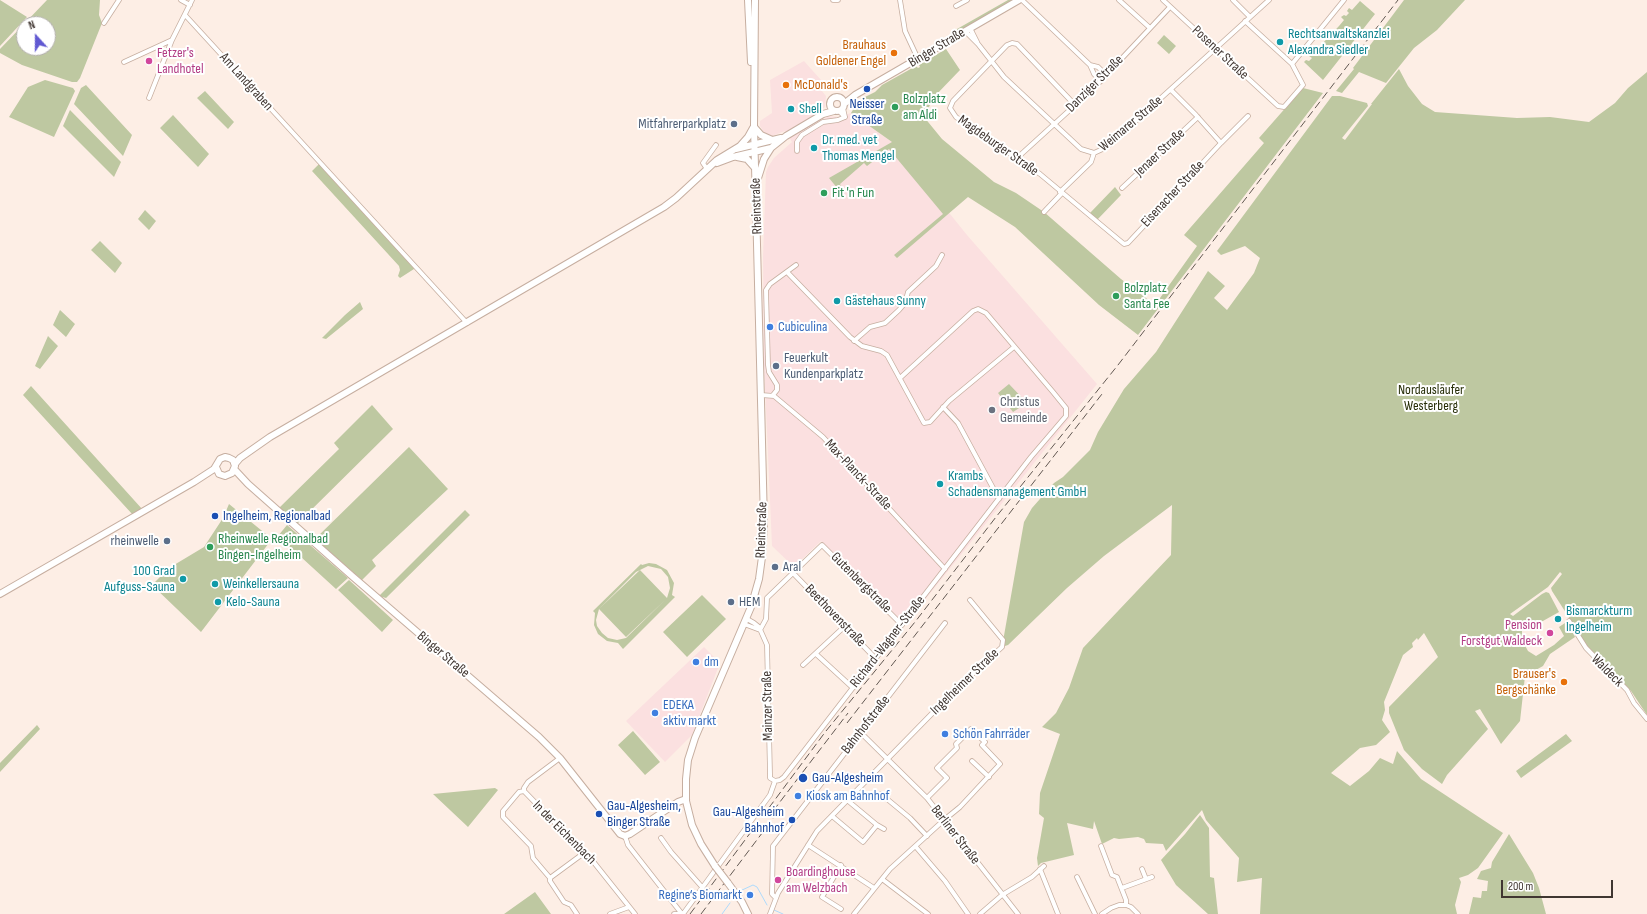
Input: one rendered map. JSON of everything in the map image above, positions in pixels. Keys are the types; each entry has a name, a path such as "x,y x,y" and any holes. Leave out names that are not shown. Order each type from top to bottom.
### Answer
{"main road":[{"path":"748,0 753,81"},
{"path":"753,81 756,35 755,0"},
{"name":"Binger Straße","path":"839,106 855,95 1019,0"},
{"name":"Rheinstraße","path":"748,914 742,902 715,866 695,832 686,799 687,770 692,748 705,713 746,622 758,584 763,547 761,395 753,81"},
{"path":"756,183 759,171 771,148 786,136 839,106"},
{"path":"0,594 217,470 217,462 220,458 225,457 233,467 264,441 664,207 721,157 734,150 746,140 754,127 762,135 772,140"},
{"path":"734,150 786,136"},
{"path":"708,169 721,161 733,157 771,148"},
{"path":"733,157 745,158 755,168"},
{"name":"Binger Straße","path":"217,470 224,476 233,467 248,484 411,628 539,737 560,758 618,833 626,836"},
{"path":"626,836 678,802 686,799"},
{"path":"671,808 688,808"}],"street":[{"path":"104,23 119,0"},
{"path":"181,0 190,5"},
{"path":"149,98 172,40 192,0"},
{"path":"833,0 838,0"},
{"path":"900,0 902,20 905,31 918,59"},
{"path":"956,6 967,0"},
{"path":"1022,0 1090,65 1100,69 1106,75"},
{"path":"1120,0 1150,28"},
{"name":"Posener Straße","path":"1163,0 1278,106 1284,107 1303,85 1292,64"},
{"path":"1233,0 1250,17"},
{"name":"Weimarer Straße","path":"968,30 1004,77 1081,149 1094,153 1103,150 1269,0"},
{"path":"1245,21 1292,64 1344,0"},
{"name":"Danziger Straße","path":"1017,158 1101,81 1170,7"},
{"name":"Am Landgraben","path":"185,15 467,323"},
{"path":"124,62 172,40"},
{"path":"992,61 1007,45 1014,43 1075,105"},
{"name":"Magdeburger Straße","path":"992,61 953,101 950,108 956,117 1017,158 1124,244"},
{"path":"1090,65 1094,74 1101,81"},
{"path":"1171,90 1221,143"},
{"path":"797,151 798,142 802,135 824,122 838,120 845,117 839,106"},
{"name":"Eisenacher Straße","path":"1124,244 1128,243 1248,116"},
{"name":"Jenaer Straße","path":"1122,188 1198,117"},
{"path":"708,169 703,163 716,145"},
{"path":"1044,212 1061,192 1091,162 1094,153"},
{"path":"854,341 870,327 885,323 899,310 904,303 908,292 936,266 942,255"},
{"path":"761,395 773,395 777,390 777,385 768,367 766,293 770,284 796,265"},
{"path":"787,272 854,341 862,346 881,351 887,355 921,419 927,423 932,420 943,406 1014,346 986,314 978,309 973,311 900,378"},
{"name":"Richard-Wagner-Straße","path":"775,781 784,777 999,499 1066,416 1066,408 1014,346"},
{"name":"Max-Planck-Straße","path":"773,395 823,437 945,569"},
{"path":"943,406 958,423 999,499"},
{"name":"Gutenbergstraße","path":"760,630 766,619 767,598 822,545 902,625"},
{"name":"Beethovenstraße","path":"793,573 876,658"},
{"name":"Ingelheimer Straße","path":"776,898 817,831 956,689 1002,647 1003,640 970,600"},
{"name":"Waldeck","path":"1569,621 1586,648 1627,690 1634,704 1647,720"},
{"name":"Mainzer Straße","path":"746,622 757,625 767,645 770,774 771,780 775,781"},
{"name":"Bahnhofstraße","path":"776,898 772,894 772,846 860,732 868,724 944,623"},
{"path":"803,666 845,626"},
{"path":"816,654 853,688"},
{"path":"854,914 890,869 960,806 1000,764 982,746 985,742 971,729 956,744 957,748 937,768 947,778 927,798"},
{"path":"860,732 887,760"},
{"name":"In der Eichenbach","path":"560,758 528,782 524,788 524,791 584,853 588,855 635,914"},
{"name":"Berliner Straße","path":"887,760 927,798 1002,896 1018,914"},
{"path":"972,760 989,776"},
{"path":"674,914 681,914 702,887 770,795 775,781"},
{"path":"524,791 519,792 503,811 503,817 531,846 533,858 550,878 550,881 564,902 571,905 577,914"},
{"path":"881,794 910,818 927,836"},
{"path":"847,800 884,829"},
{"path":"832,816 864,842 878,825"},
{"name":"Binger Straße","path":"626,836 628,845 681,914"},
{"path":"661,838 671,852 702,887"},
{"path":"808,845 841,865 874,888"},
{"path":"1100,846 1112,874 1117,877 1122,888 1126,905"},
{"path":"916,847 945,881 968,914"},
{"path":"550,878 584,853"},
{"path":"841,865 822,897 841,909"},
{"path":"980,914 1002,896 1032,877 1042,868 1058,914"},
{"path":"1142,869 1146,879"},
{"path":"1077,877 1095,914"},
{"path":"1122,888 1152,877"},
{"path":"882,879 928,914"},
{"path":"770,914 776,898"},
{"path":"1102,914 1115,907 1126,905 1131,907 1138,914"},
{"path":"610,914 629,907"}],"shaded area":[{"path":"804,61 821,80 816,84 826,96 825,107 819,111 823,119 828,116 839,117 851,113 892,142 967,235 1097,384 905,625 821,541 794,567 772,546 764,364 763,257 766,172 774,158 792,142 785,131 772,136 765,134 760,126 760,121 772,113 770,80"},
{"path":"704,647 720,663 692,735 665,762 626,721"}],"green space":[{"path":"0,0 25,16 16,16 16,29 0,46"},
{"path":"47,0 100,0 99,15 102,23 80,78 77,82 72,82 22,65 0,53 0,49 16,32 16,56 56,56 56,16 32,16"},
{"path":"1008,0 1014,0 959,33 957,32 957,29"},
{"path":"1404,0 1465,0 1437,30 1414,48 1386,83 1359,72 1342,93 1336,91 1354,69 1353,68"},
{"path":"1360,1 1375,14 1323,80 1304,62 1306,60 1309,61 1312,58 1309,56 1312,53 1315,56 1318,52 1315,50 1318,47 1320,48 1344,20 1341,17 1344,15 1346,16 1349,13 1347,11 1349,8 1352,10"},
{"path":"1164,35 1176,46 1169,54 1157,43"},
{"path":"946,49 960,70 934,97 924,117 942,139 994,182 1016,193 1044,212 1121,279 1155,305 1197,246 1184,235 1264,143 1259,138 1303,88 1323,93 1138,335 1099,305 1015,227 968,197 897,258 894,255 943,214 889,149 867,166 864,163 840,184 841,186 838,189 829,178 892,142 851,113 859,100 875,92 882,85 916,66 918,68 920,67 919,65"},
{"name":"Nordausläufer Westerberg","path":"1399,69 1408,86 1422,104 1435,112 1517,118 1550,117 1589,122 1615,103 1628,88 1647,72 1647,715 1631,691 1586,647 1552,591 1551,588 1562,574 1560,572 1548,587 1510,614 1513,616 1542,594 1546,592 1549,593 1559,612 1534,626 1522,627 1522,640 1528,651 1536,656 1554,645 1564,636 1559,627 1568,621 1575,637 1550,654 1543,666 1525,676 1520,721 1501,744 1480,709 1475,711 1488,729 1447,775 1442,784 1422,769 1404,750 1389,713 1389,707 1438,657 1424,633 1418,640 1417,638 1412,643 1413,647 1403,655 1384,702 1385,710 1382,720 1390,732 1376,745 1360,748 1331,773 1350,786 1369,771 1380,758 1393,764 1397,751 1421,779 1503,833 1478,868 1468,875 1459,878 1461,882 1455,905 1457,914 1260,914 1262,878 1237,882 1239,858 1206,820 1202,810 1166,851 1163,844 1146,843 1144,839 1138,837 1119,839 1114,838 1102,844 1094,821 1093,829 1067,823 1074,855 1041,863 1038,866 1037,858 1044,818 1039,814 1040,793 1060,734 1042,727 1056,713 1069,688 1083,648 1171,555 1172,505 1104,556 1067,588 1008,645 1002,647 1024,522 1032,508 1054,483 1063,477 1090,450 1098,432 1124,389 1156,352 1208,271 1225,286 1214,298 1227,310 1254,273 1260,258 1245,246 1221,255 1217,251 1332,96 1340,96 1367,103 1368,106 1342,138 1345,140"},
{"path":"45,80 73,88 75,91 54,137 9,117 28,87"},
{"path":"86,85 132,135 123,156 74,104 81,88"},
{"path":"205,91 234,122 228,129 197,98"},
{"path":"70,110 121,162 114,177 63,126"},
{"path":"173,115 209,154 198,167 160,128"},
{"path":"319,164 414,267 414,269 400,278 398,276 400,270 399,266 312,171"},
{"path":"1115,187 1121,195 1097,220 1090,213"},
{"path":"145,210 156,221 149,230 138,219"},
{"path":"100,241 122,263 115,273 91,250"},
{"path":"360,302 363,309 326,339 322,338 345,315"},
{"path":"60,310 75,324 66,337 53,325"},
{"path":"48,336 58,346 40,369 35,366"},
{"path":"1009,384 1027,403 1013,412 998,393"},
{"path":"31,386 143,510 133,515 23,395"},
{"path":"372,405 393,429 297,524 279,508 339,449 334,443"},
{"path":"409,447 448,489 372,560 376,566 362,580 315,539"},
{"path":"229,504 272,539 201,632 152,585 169,568 204,547 223,518"},
{"path":"465,510 470,515 386,598 379,596"},
{"path":"287,525 348,578 336,589 278,536"},
{"path":"649,563 656,564 667,570 674,583 672,595 675,597 623,649 618,643 607,641 598,634 594,625 595,613 593,611 641,564","holes":["648,566 661,569 668,577 670,588 667,598 640,570","640,570 599,609 636,572","665,600 626,638 617,640 608,638 597,626 596,620 599,609 626,637"]},
{"path":"349,580 393,620 382,632 338,590"},
{"path":"702,595 726,619 687,657 663,632"},
{"path":"37,725 40,729 0,772 0,763"},
{"path":"633,731 660,762 645,775 618,745"},
{"path":"1566,734 1572,741 1521,778 1516,771"},
{"path":"495,788 498,790 468,827 433,794"},
{"path":"1200,815 1209,828 1210,877 1214,878 1218,914 1208,914 1176,885 1161,860"},
{"path":"1509,834 1533,873 1546,914 1469,914 1473,897 1481,898 1482,891 1487,891 1488,881 1477,879 1481,871 1491,868 1492,862"},
{"path":"535,892 551,914 504,914"}],"waterway":[{"path":"740,891 753,885 757,887 767,905"},
{"path":"722,914 730,903"},
{"path":"774,910 783,914"}],"railway":[{"path":"690,914 826,731 915,622 996,517 1118,365 1398,0"},
{"path":"847,723 1102,394"},
{"path":"773,811 848,713"},
{"path":"701,914 781,808"}],"place":[{"name":"Rechtsanwaltskanzlei Alexandra Siedler","path":"1280,42"},
{"name":"Brauhaus Goldener Engel","path":"894,53"},
{"name":"Fetzer's Landhotel","path":"149,61"},
{"name":"McDonald's","path":"786,85"},
{"name":"Neisser Straße","path":"867,89"},
{"name":"Bolzplatz am Aldi","path":"895,107"},
{"name":"Shell","path":"791,109"},
{"name":"Mitfahrerparkplatz","path":"734,124"},
{"name":"Dr. med. vet Thomas Mengel","path":"814,148"},
{"name":"Fit 'n Fun","path":"824,193"},
{"name":"Bolzplatz Santa Fee","path":"1116,296"},
{"name":"Gästehaus Sunny","path":"837,301"},
{"name":"Cubiculina","path":"770,327"},
{"name":"Feuerkult Kundenparkplatz","path":"776,366"},
{"name":"Christus Gemeinde","path":"992,410"},
{"name":"Krambs Schadensmanagement GmbH","path":"940,484"},
{"name":"Ingelheim, Regionalbad","path":"215,516"},
{"name":"rheinwelle","path":"167,541"},
{"name":"Rheinwelle Regionalbad Bingen-Ingelheim","path":"210,547"},
{"name":"Aral","path":"775,567"},
{"name":"100 Grad Aufguss-Sauna","path":"183,579"},
{"name":"Weinkellersauna","path":"215,584"},
{"name":"Kelo-Sauna","path":"218,602"},
{"name":"HEM","path":"731,602"},
{"name":"Bismarckturm Ingelheim","path":"1558,619"},
{"name":"Pension Forstgut Waldeck","path":"1550,633"},
{"name":"dm","path":"696,662"},
{"name":"Brauser's Bergschänke","path":"1564,682"},
{"name":"EDEKA aktiv markt","path":"655,713"},
{"name":"Schön Fahrräder","path":"945,734"},
{"name":"Gau-Algesheim","path":"803,778"},
{"name":"Kiosk am Bahnhof","path":"798,796"},
{"name":"Gau-Algesheim, Binger Straße","path":"599,814"},
{"name":"Gau-Algesheim Bahnhof","path":"792,820"},
{"name":"Boardinghouse am Welzbach","path":"778,880"},
{"name":"Regine‘s Biomarkt","path":"750,895"}]}
